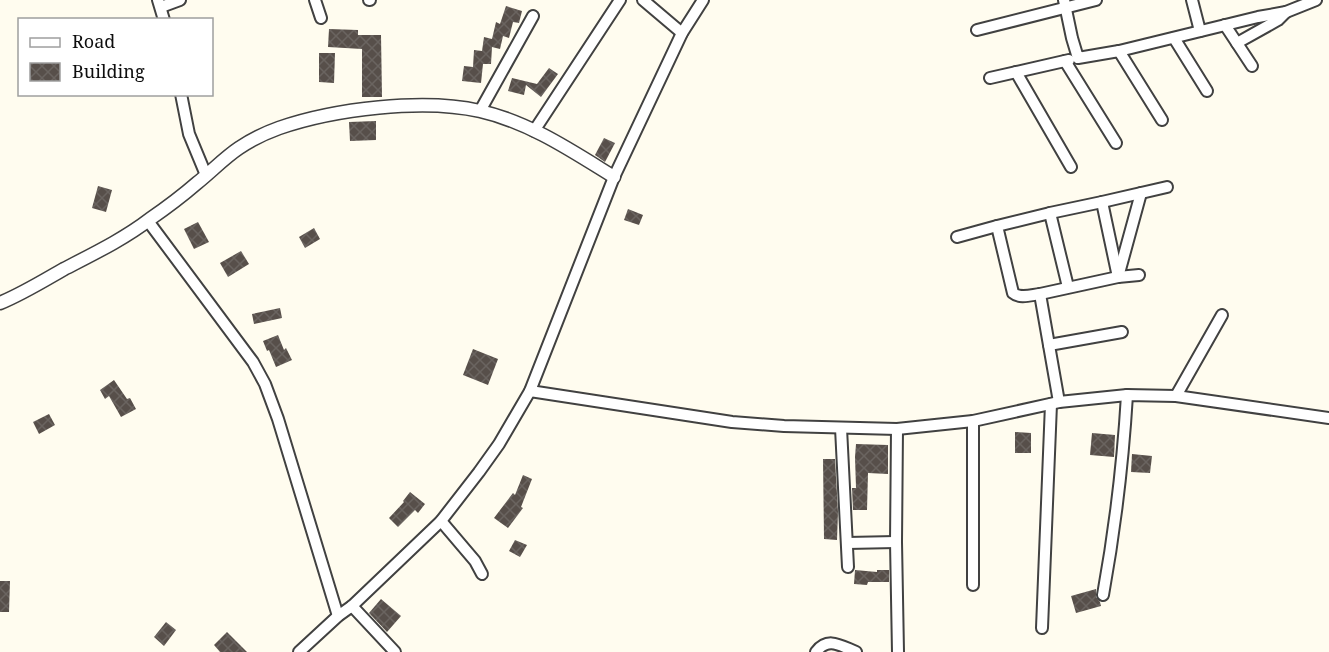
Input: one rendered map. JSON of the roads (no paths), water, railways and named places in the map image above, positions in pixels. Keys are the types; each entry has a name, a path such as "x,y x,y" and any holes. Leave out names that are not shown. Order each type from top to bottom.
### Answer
{"street":[{"path":"159,4 180,0"},
{"path":"315,0 321,18"},
{"path":"534,131 620,0"},
{"path":"643,0 682,33"},
{"path":"299,652 352,606 441,521 492,453 530,391 614,177 682,33 703,0"},
{"path":"977,30 1065,4 1096,0"},
{"path":"1192,0 1200,31"},
{"path":"990,78 1286,12 1316,0"},
{"path":"1065,4 1078,58"},
{"path":"1237,43 1278,20 1286,12"},
{"path":"480,111 533,16"},
{"path":"1225,25 1252,66"},
{"path":"1174,38 1207,91"},
{"path":"1119,51 1162,120"},
{"path":"1065,61 1116,143"},
{"path":"1016,72 1071,167"},
{"path":"181,96 189,134 206,175"},
{"path":"0,303 120,239 148,221 237,150 258,137 278,128 339,113 382,107 436,106 480,111 503,118 569,148 614,177"},
{"path":"957,237 1050,213 1167,187"},
{"path":"1118,277 1140,193"},
{"path":"1102,202 1118,277"},
{"path":"1050,213 1068,287"},
{"path":"148,221 253,362 265,384 278,419 338,616"},
{"path":"997,226 1013,293 1018,296 1140,275"},
{"path":"1040,294 1049,345 1055,403 1042,628"},
{"path":"1176,396 1222,315"},
{"path":"1049,345 1122,332"},
{"path":"530,391 732,422 841,428 897,429 973,421 1055,403 1127,395 1176,396 1329,418"},
{"path":"1103,595 1124,451 1127,395"},
{"path":"973,421 973,585"},
{"path":"841,428 848,567"},
{"path":"897,429 898,652"},
{"path":"441,521 475,561 482,574"},
{"path":"847,543 896,542"},
{"path":"352,606 395,652"},
{"path":"816,652 822,645 828,643 856,652"}]}
